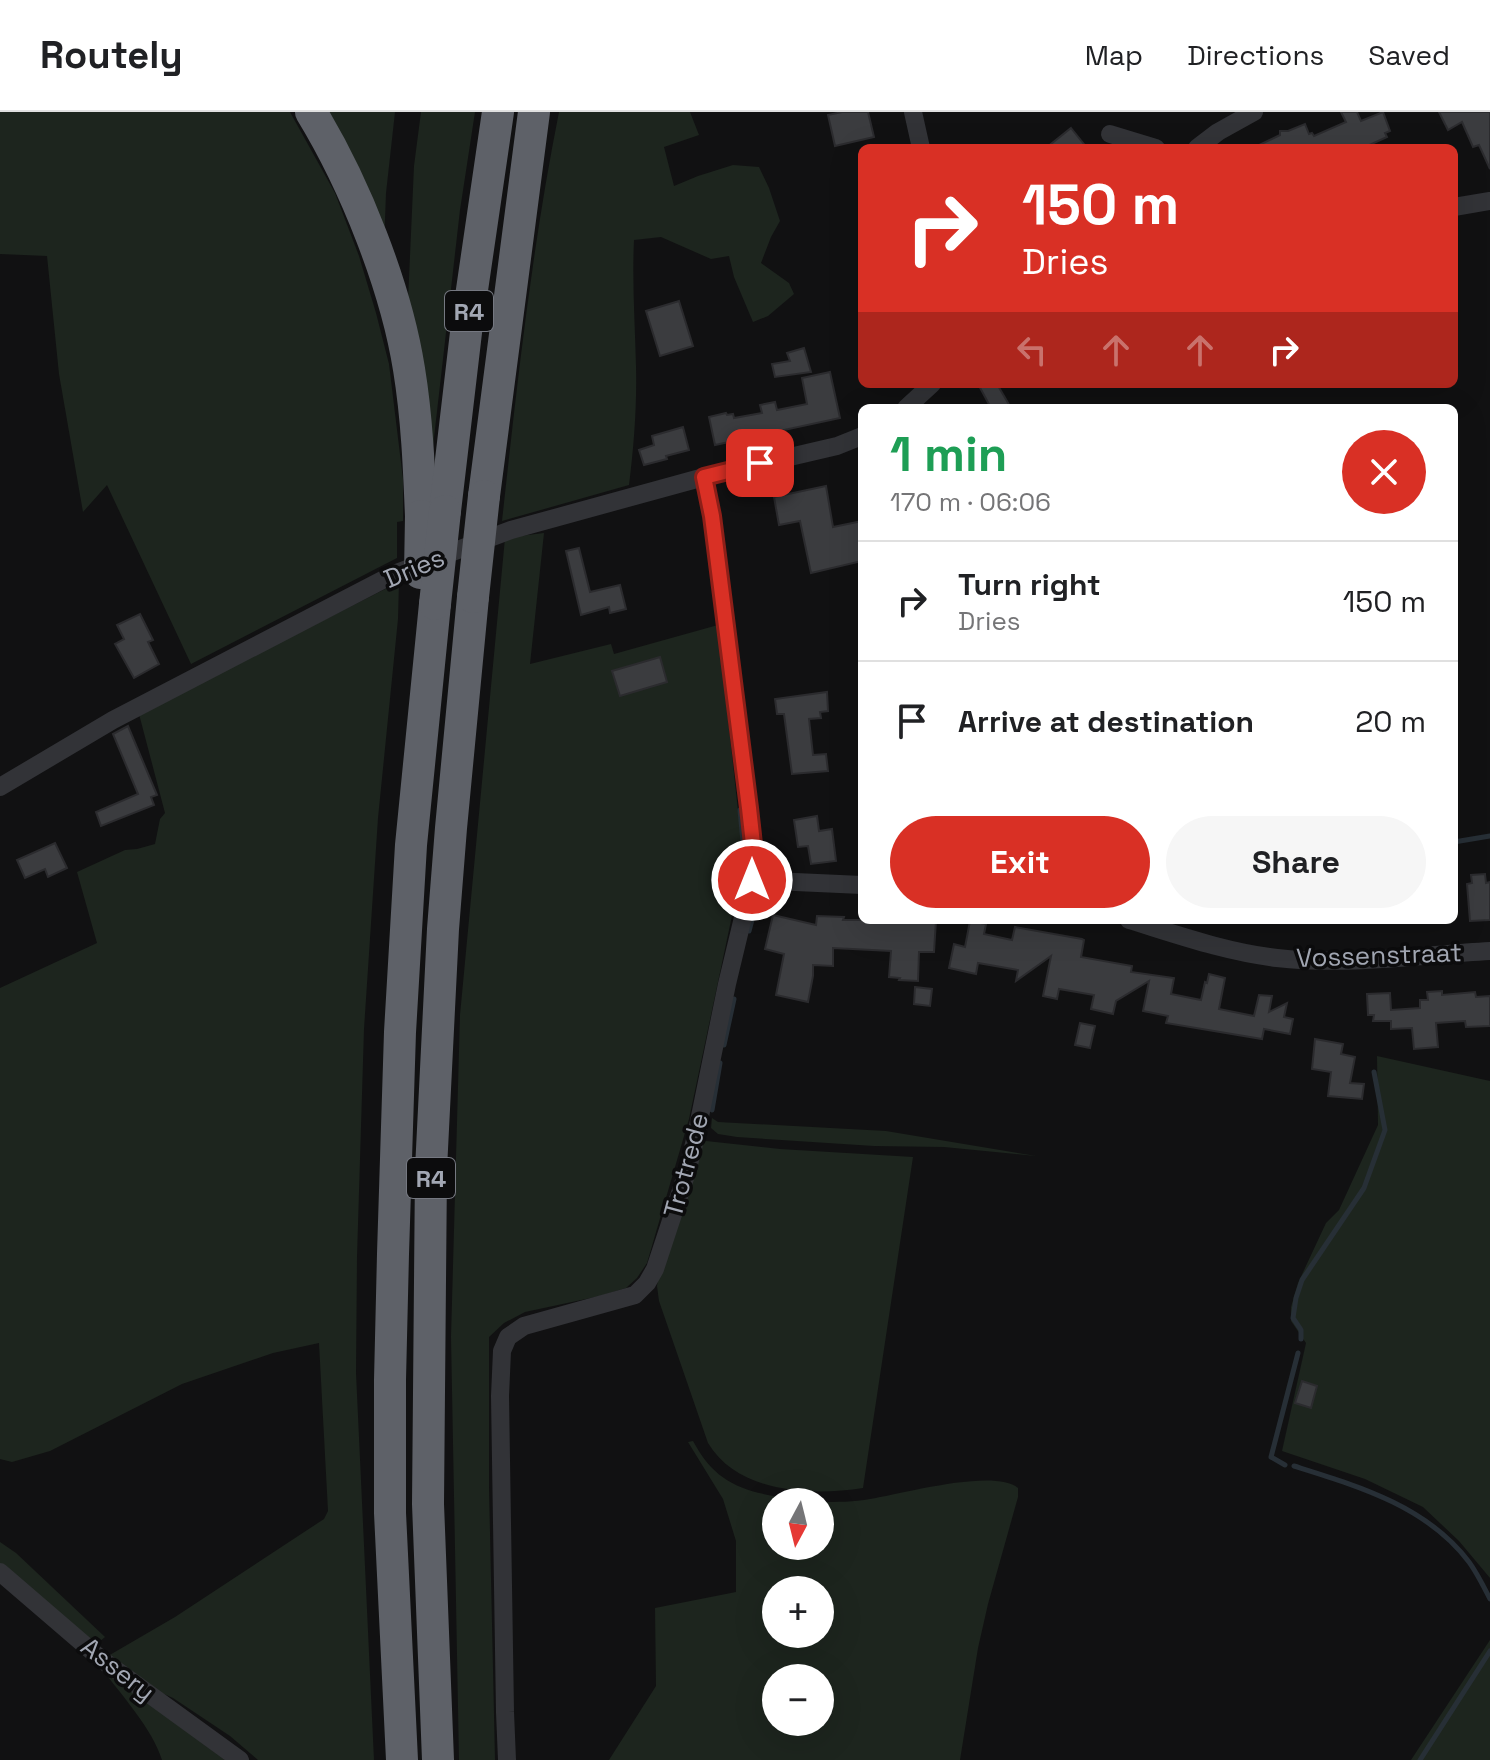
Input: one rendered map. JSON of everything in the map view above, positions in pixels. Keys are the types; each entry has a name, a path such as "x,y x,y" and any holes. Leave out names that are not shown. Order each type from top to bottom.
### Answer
{"highway":[{"path":"311,112 347,178 396,311 409,368 418,440 433,514"},
{"name":"R4","path":"402,1760 390,1513 390,1348 401,1016 411,845 429,672 427,602 433,514 467,324 498,112"},
{"name":"R4","path":"438,1760 428,1504 431,1169 444,914 484,496 534,112"}],"street":[{"path":"913,112 920,144"},
{"path":"1202,144 1254,112"},
{"path":"1110,134 1143,144"},
{"path":"1458,206 1490,201"},
{"path":"910,404 928,388"},
{"name":"Dries","path":"0,787 113,720 394,574 511,530 704,477 837,446 858,438"},
{"name":"Trotrede","path":"507,1760 500,1396 502,1351 508,1337 524,1326 635,1295 655,1269 696,1136 752,880 753,844 749,808 712,516 704,477"},
{"path":"752,880 858,885"},
{"name":"Vossenstraat","path":"1142,924 1199,941 1277,958 1335,961 1490,951"},
{"name":"Assery","path":"0,1572 101,1659 240,1760"}],"shaded area":[{"path":"0,112 290,112 335,193 359,256 389,364 403,479 403,521 397,522 397,558 191,664 107,485 83,512 59,374 47,256 0,254"},
{"path":"322,112 395,112 384,247"},
{"path":"421,112 475,112 460,210 431,464 407,323 414,166"},
{"path":"559,112 690,112 699,135 664,147 674,186 733,165 759,167 780,221 761,263 789,283 794,294 768,316 753,322 734,277 729,256 711,259 661,237 634,240 636,396 629,485 502,521 533,265"},
{"path":"544,533 530,664 611,644 614,654 718,625 742,848 733,911 689,1119 647,1263 626,1288 525,1312 504,1323 489,1337 495,1760 459,1760 451,1337 460,1015 505,538"},
{"path":"399,582 378,818 364,1029 357,1257 356,1373 374,1760 258,1760 230,1736 173,1698 146,1686 108,1656 175,1617 324,1519 328,1511 319,1343 273,1353 182,1384 50,1451 12,1462 0,1459 0,988 97,943 77,872 125,850 155,844 160,819 165,813 139,714"},
{"path":"1377,1056 1490,1081 1490,1578 1459,1541 1423,1507 1365,1479 1282,1451 1306,1343 1291,1321 1291,1307 1298,1283 1326,1223 1339,1210 1378,1125"},
{"path":"712,1118 718,1122 886,1131 1036,1156 944,1147 737,1137 718,1134 711,1128"},
{"path":"701,1142 913,1157 863,1488 784,1488 756,1481 721,1460 708,1443 659,1301 657,1286"},
{"path":"693,1441 710,1465 728,1481 762,1494 762,1560 834,1560 834,1502 864,1500 969,1481 1006,1483 1018,1488 978,1648 960,1760 609,1760 656,1686 655,1608 736,1592 736,1541 723,1499 688,1442"},
{"path":"0,1542 16,1553 105,1637 94,1646 0,1564"},
{"path":"1490,1640 1490,1760 1411,1760"},
{"path":"102,1669 225,1760 162,1760 144,1724"}],"building":[{"path":"868,112 874,137 835,146 828,115"},
{"path":"1341,112 1357,112 1361,121 1383,112 1390,131 1385,133 1387,137 1372,144 1261,144 1280,135 1280,131 1305,124 1309,134 1314,136 1346,122"},
{"path":"1439,112 1490,112 1490,169 1479,145 1473,147 1462,122 1448,130"},
{"path":"1071,128 1084,144 1051,144"},
{"path":"679,301 693,346 660,356 646,311"},
{"path":"804,348 811,372 775,377 772,364 790,361 787,353"},
{"path":"830,372 840,418 715,445 709,417 726,413 733,414 734,418 762,413 760,405 775,402 777,410 807,404 802,378"},
{"path":"980,388 999,388 1009,404 989,404"},
{"path":"683,427 689,450 644,465 639,450 654,445 652,436"},
{"path":"826,486 833,527 858,522 858,562 811,573 800,521 779,525 774,497"},
{"path":"579,548 590,592 620,585 626,609 610,613 609,607 581,615 566,551"},
{"path":"140,614 153,640 148,642 159,664 134,678 115,644 124,639 117,625"},
{"path":"660,657 667,682 620,696 612,671"},
{"path":"827,692 828,711 820,712 821,718 809,719 813,755 826,754 828,771 792,774 784,714 777,714 775,699"},
{"path":"128,726 157,795 151,797 154,805 101,826 96,812 138,794 113,734"},
{"path":"817,816 819,831 832,829 836,861 811,864 808,846 798,847 794,820"},
{"path":"55,843 67,868 48,877 45,869 25,878 17,860"},
{"path":"1485,874 1486,883 1490,882 1490,920 1470,921 1467,884 1472,883 1471,875"},
{"path":"773,915 816,925 817,916 844,917 843,920 858,920 858,924 936,924 934,952 919,952 918,981 889,977 891,951 833,948 833,966 813,965 808,1002 776,995 784,954 765,949"},
{"path":"969,924 986,924 984,934 1012,940 1015,927 1082,939 1081,957 1132,966 1131,972 1174,978 1171,994 1201,1000 1209,974 1225,978 1219,1009 1254,1016 1259,995 1272,996 1269,1012 1287,1003 1284,1017 1293,1019 1290,1034 1264,1029 1262,1039 1166,1023 1168,1016 1143,1011 1149,981 1116,1001 1113,1014 1091,1009 1094,995 1059,989 1057,999 1043,996 1051,956 1016,981 1018,970 978,963 976,974 949,968 954,944 965,947"},
{"path":"915,987 932,989 930,1006 914,1004"},
{"path":"1442,991 1442,995 1475,992 1476,997 1490,996 1490,1026 1466,1027 1465,1021 1436,1023 1438,1047 1414,1049 1412,1028 1391,1029 1391,1021 1373,1021 1374,1015 1368,1015 1367,994 1390,993 1391,1010 1420,1008 1420,1000 1428,1000 1427,992"},
{"path":"1080,1023 1095,1026 1090,1048 1075,1045"},
{"path":"1315,1039 1343,1044 1341,1054 1355,1057 1350,1083 1364,1084 1362,1099 1328,1096 1331,1072 1312,1069"},
{"path":"1302,1381 1317,1386 1311,1408 1295,1403"}],"waterway":[{"path":"740,810 744,853 742,879"},
{"path":"1458,841 1490,836"},
{"path":"749,931 757,901"},
{"path":"724,1045 734,999"},
{"path":"712,1110 720,1063"},
{"path":"1301,1339 1301,1330 1293,1318 1302,1280 1364,1188 1385,1130 1374,1072"},
{"path":"1285,1465 1271,1457 1298,1353"},
{"path":"1294,1466 1390,1500 1433,1526 1469,1562 1490,1599"},
{"path":"1420,1760 1490,1651"}],"route":[{"path":"752,880 753,844 749,808 712,516 704,477 760,463"}]}
